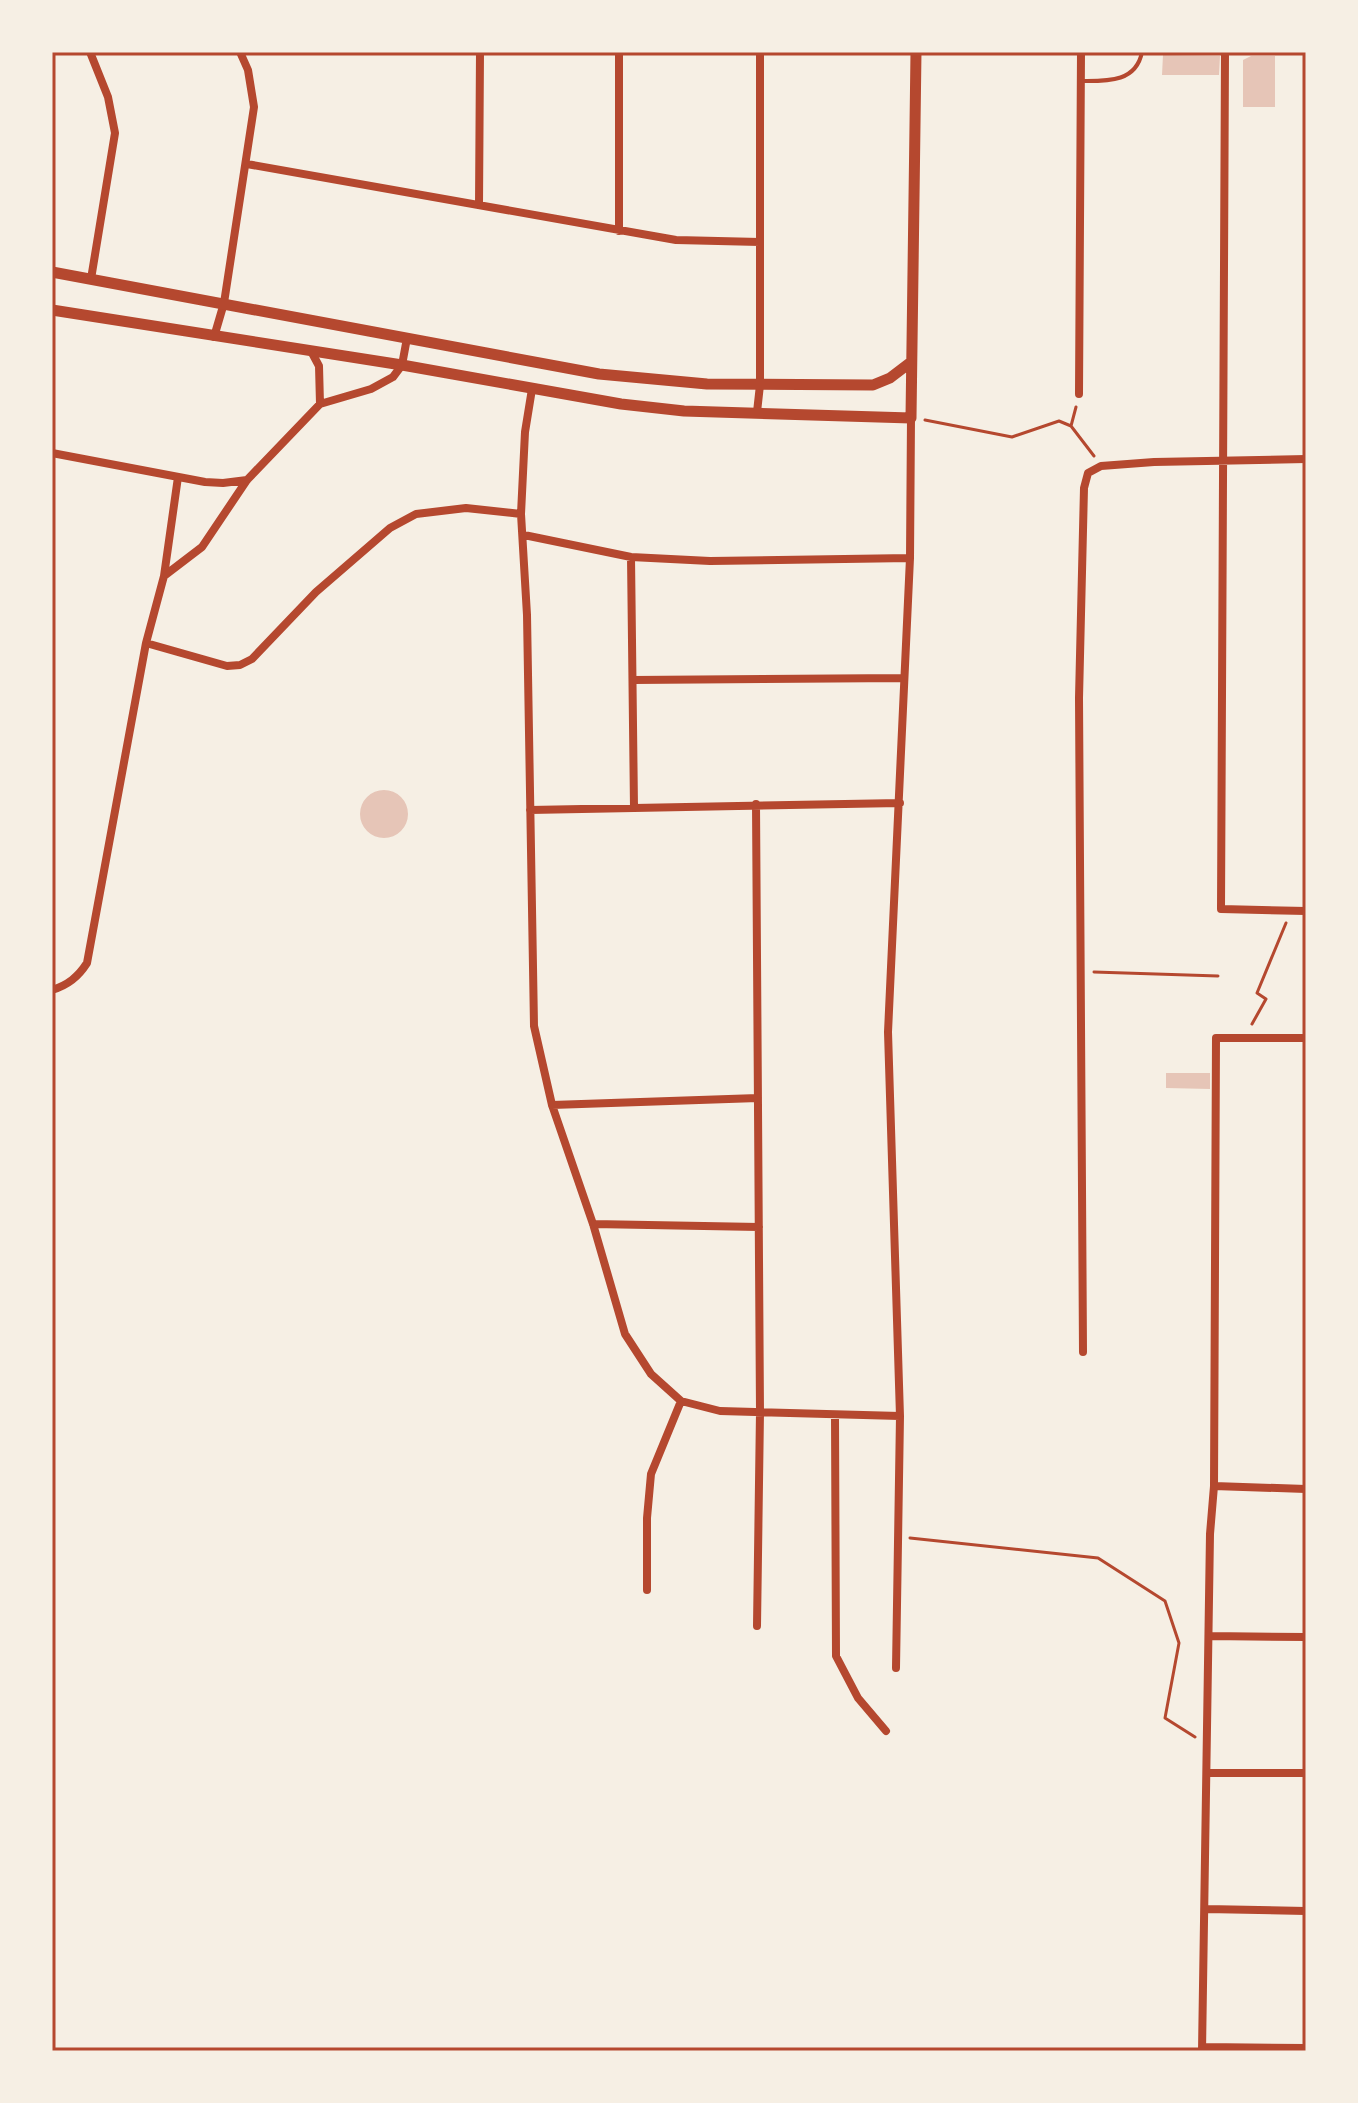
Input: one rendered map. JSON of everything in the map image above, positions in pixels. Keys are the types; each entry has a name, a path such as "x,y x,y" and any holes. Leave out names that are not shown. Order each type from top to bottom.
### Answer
{"street":[{"path":"90,52 108,97 115,133 91,279"},
{"path":"214,337 224,303 254,107 248,70 240,52"},
{"path":"479,205 480,52"},
{"path":"619,52 619,231"},
{"path":"757,412 760,385 760,52"},
{"path":"896,1668 900,1416 888,1032 910,558 916,52"},
{"path":"1079,394 1081,52"},
{"path":"1225,52 1221,909 1306,911"},
{"path":"247,164 676,240 760,242"},
{"path":"52,272 599,374 707,384 873,385 890,378 911,362"},
{"path":"52,310 402,365 621,404 684,411 911,418"},
{"path":"164,576 202,547 247,480 320,404 383,384 393,377 402,365 407,338"},
{"path":"311,351 319,366 320,404"},
{"path":"532,389 525,432 521,514 524,535 534,1026 552,1105 593,1224 625,1334 651,1374 681,1401 720,1411 900,1416"},
{"path":"52,453 178,477 223,483 247,480"},
{"path":"1083,1352 1079,698 1084,488 1088,473 1101,466 1306,459"},
{"path":"52,990 67,985 87,963 146,643 164,576 178,477"},
{"path":"146,643 227,666 240,665 252,659 316,592 390,528 416,514 437,509 466,508 521,514"},
{"path":"524,535 631,557 710,561 910,558"},
{"path":"631,557 634,808"},
{"path":"633,680 904,678"},
{"path":"530,810 900,803"},
{"path":"756,804 760,1412 757,1626"},
{"path":"1306,1038 1216,1038 1214,1486 1202,2049 1306,2048"},
{"path":"552,1105 758,1098"},
{"path":"593,1224 759,1227"},
{"path":"647,1590 647,1518 651,1474 681,1401"},
{"path":"835,1416 836,1656 858,1698 886,1731"},
{"path":"1214,1486 1306,1489"},
{"path":"1209,1636 1306,1637"},
{"path":"1208,1773 1306,1773"},
{"path":"1206,1909 1306,1911"}],"lane":[{"path":"1081,81 1120,79 1137,66 1142,52"}],"path":[{"path":"1071,426 1079,394"},
{"path":"911,418 1012,437 1059,421 1071,426 1101,466"},
{"path":"1244,1038 1266,999 1257,993 1286,922"},
{"path":"1080,971 1218,976"},
{"path":"898,1536 1098,1558 1165,1601 1179,1643 1165,1718 1208,1746"}],"building":[{"path":"1163,55 1220,56 1219,75 1162,75"},
{"path":"1251,56 1275,56 1275,107 1243,107 1243,60"},
{"path":"384,790 393,791 401,797 407,805 407,823 401,831 393,837 384,838 375,837 367,831 361,823 360,814 361,805 367,797 375,791"},
{"path":"1166,1073 1210,1073 1210,1089 1166,1088"}]}
